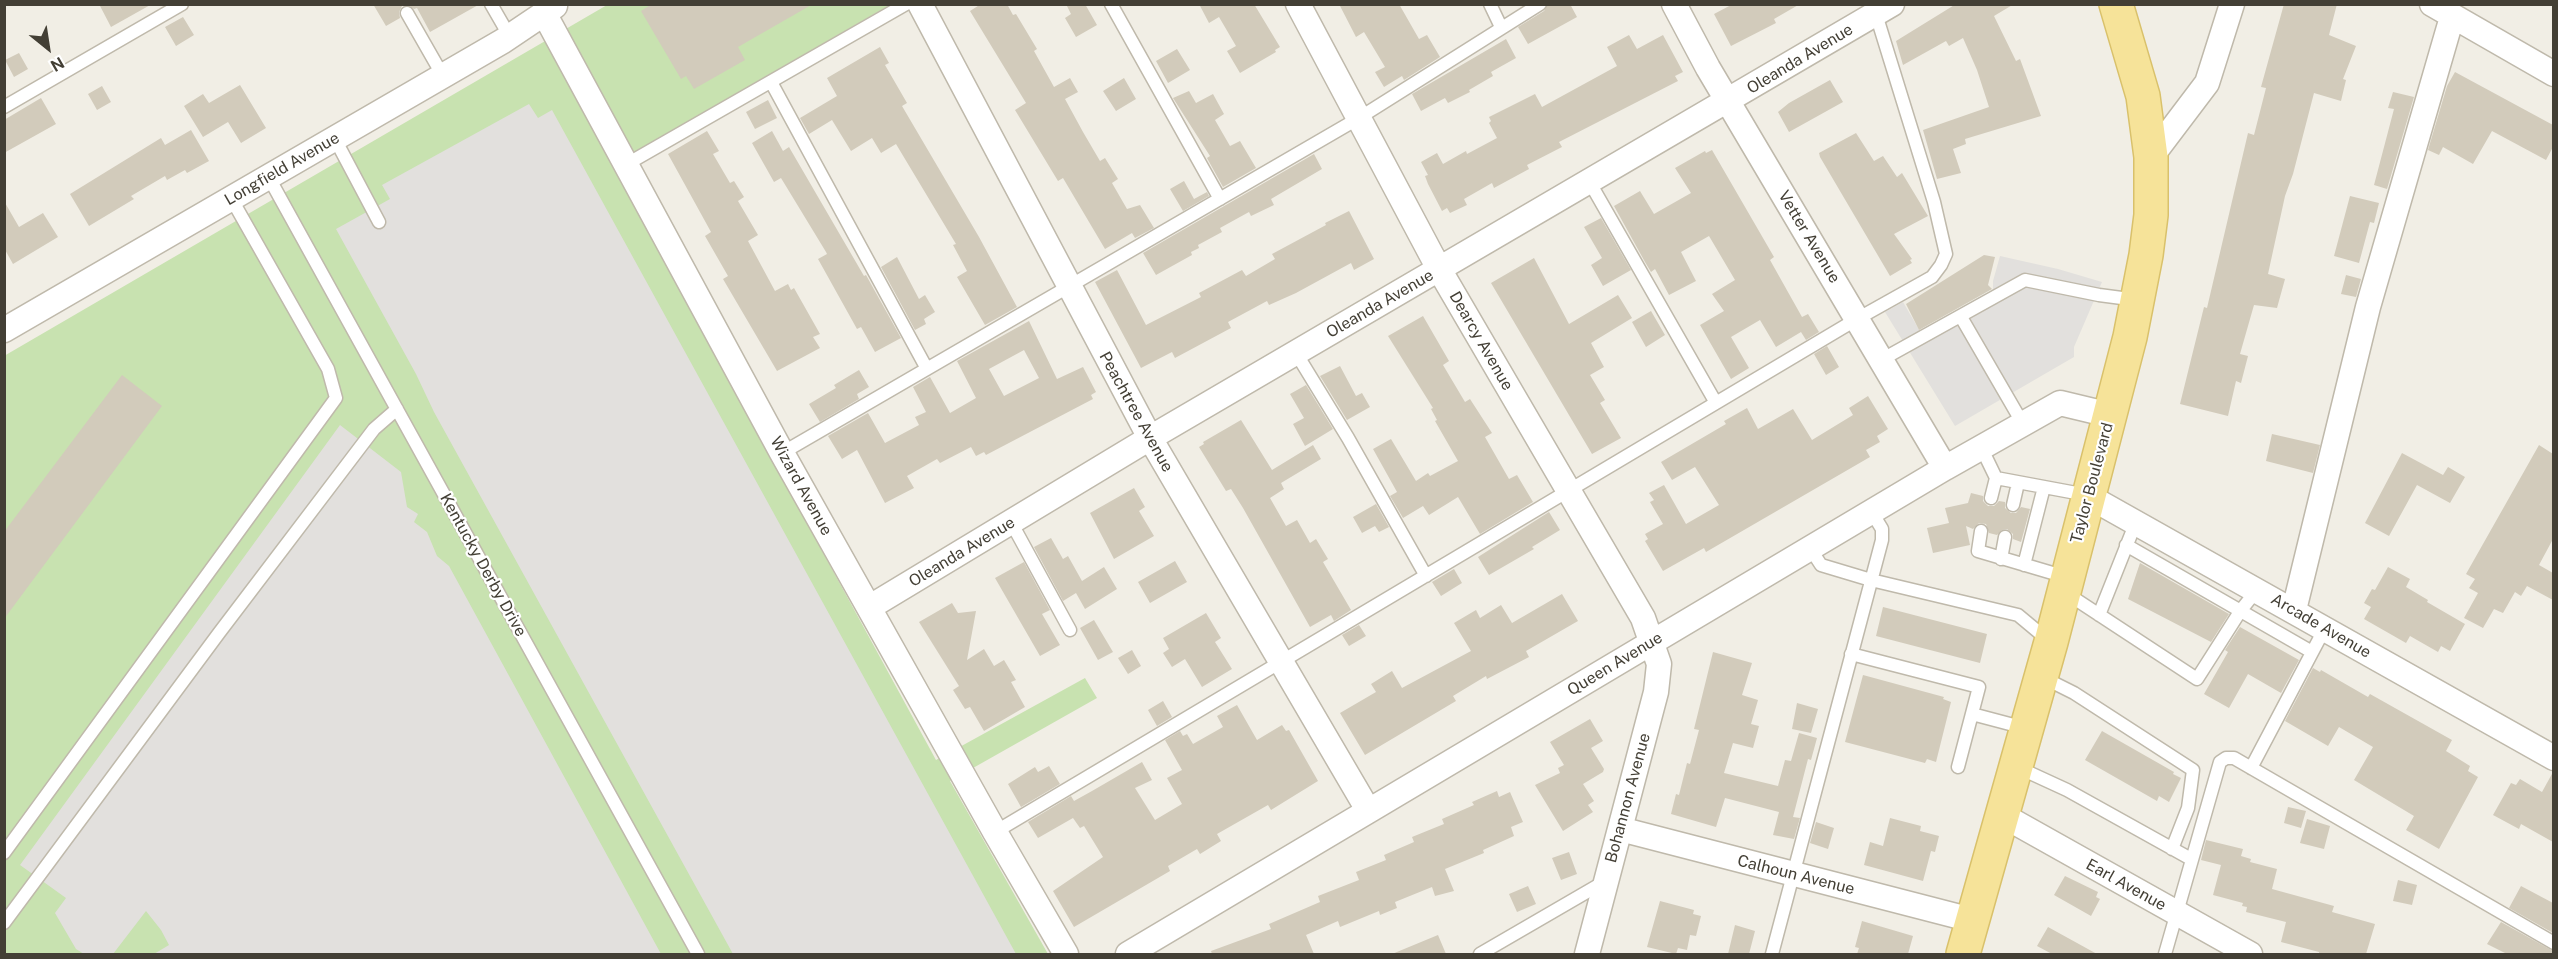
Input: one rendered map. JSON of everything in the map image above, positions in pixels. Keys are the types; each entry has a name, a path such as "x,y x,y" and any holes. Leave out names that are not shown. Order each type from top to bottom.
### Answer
{"main road":[{"name":"Taylor Boulevard","path":"1963,954 2051,642 2138,300 2151,215 2151,157 2143,96 2116,4"}],"street":[{"name":"Peachtree Avenue","path":"920,4 1150,438 1368,810"},
{"name":"Dearcy Avenue","path":"1298,4 1439,269 1643,618 1652,642"},
{"name":"Vetter Avenue","path":"1674,4 1707,68 1729,101 1945,468"},
{"path":"2151,157 2207,83 2232,4"},
{"path":"2432,4 2553,74"},
{"name":"Oleanda Avenue","path":"870,607 1150,438 1729,101 1880,8"},
{"name":"Longfield Avenue","path":"4,330 510,37 550,9"},
{"name":"Wizard Avenue","path":"550,9 627,164 782,453 1066,954"},
{"path":"2294,610 2368,307 2452,17"},
{"name":"Queen Avenue","path":"1128,954 1945,468 2060,403 2110,415"},
{"name":"Arcade Avenue","path":"2088,496 2294,610 2553,758"},
{"name":"Bohannon Avenue","path":"1587,954 1656,692 1659,664 1652,642"},
{"name":"Earl Avenue","path":"2002,815 2250,954"},
{"name":"Calhoun Avenue","path":"1620,829 1972,920"}],"lane":[{"path":"4,107 182,4"},
{"path":"491,4 510,37"},
{"path":"627,164 906,4"},
{"path":"1111,4 1220,199"},
{"path":"1490,4 1501,27"},
{"path":"782,453 1359,118 1540,4"},
{"path":"995,832 1281,664 1857,319 1932,277 1946,254 1934,202 1880,8"},
{"path":"408,14 443,76"},
{"path":"771,82 927,369"},
{"path":"335,139 379,222"},
{"name":"Kentucky Derby Drive","path":"268,176 698,954"},
{"path":"1589,181 1716,403"},
{"path":"4,853 336,398 327,369 231,198"},
{"path":"1881,360 2025,280 2098,295 2138,300"},
{"path":"1962,317 2023,424"},
{"path":"1296,353 1348,438 1426,576"},
{"path":"4,923 374,429 398,409"},
{"path":"1981,447 1996,478 1991,498"},
{"path":"1996,478 2088,496"},
{"path":"2013,505 2018,483"},
{"path":"2024,565 2044,487"},
{"path":"1772,954 1882,540 1882,529 1872,512"},
{"path":"1011,522 1070,630"},
{"path":"2099,615 2136,522"},
{"path":"1982,531 1978,551 2024,565 2065,584 2099,615 2198,678 2241,610 2257,590"},
{"path":"2001,559 2005,537"},
{"path":"2126,545 2312,652"},
{"path":"1810,548 1821,565 1871,580 2018,615 2051,642"},
{"path":"2251,768 2325,628"},
{"path":"1851,654 1979,687 1958,767"},
{"path":"2041,677 2074,693 2193,770 2188,808 2172,849"},
{"path":"1972,714 2026,728"},
{"path":"2164,954 2220,762 2226,758 2234,758 2553,943"},
{"path":"2016,766 2067,790 2191,859"},
{"path":"1480,954 1605,881"}],"green space":[{"path":"607,5 890,5 612,165 936,760 1085,678 1097,698 950,781 1048,954 5,954 4,356"}],"shaded area":[{"path":"529,104 538,118 552,110 1016,954 733,954 434,412 416,374 336,229 390,199 382,185"},
{"path":"2000,256 2102,282 2074,347 2074,357 1955,426 1885,312 1903,302 1921,333 1980,305 1993,289"},
{"path":"340,425 401,472 407,507 418,514 414,522 427,532 437,556 449,566 661,954 154,954 169,945 146,911 113,954 84,954 76,949 55,913 66,898 20,865"}],"building":[{"path":"99,4 152,4 111,27"},
{"path":"373,4 480,4 430,32 417,8 402,6 399,12 400,18 386,26"},
{"path":"652,4 813,4 738,47 745,60 694,89 686,76 681,79 641,11"},
{"path":"981,4 1007,4 1013,15 1016,14 1037,49 1034,51 1054,87 1070,78 1078,92 1065,99 1083,132 1100,161 1105,158 1118,179 1112,183 1127,209 1140,205 1154,228 1135,238 1132,233 1105,249 1063,178 1058,181 1015,110 1026,103 970,11"},
{"path":"1066,4 1085,4 1097,25 1076,37 1065,18 1071,14"},
{"path":"1199,4 1254,4 1280,47 1275,50 1276,52 1240,73 1227,51 1236,46 1219,17 1209,23"},
{"path":"1339,4 1399,4 1419,39 1427,35 1440,57 1404,80 1402,76 1384,87 1375,72 1385,67 1364,32 1356,37"},
{"path":"1548,4 1570,4 1577,17 1528,44 1518,27 1544,11"},
{"path":"1733,4 1800,4 1774,19 1776,23 1731,46 1714,14"},
{"path":"1956,4 2014,4 1994,16 2016,61 2020,59 2041,116 1965,139 1966,144 1953,149 1961,173 1937,179 1923,130 1989,107 1977,70 1963,38 1949,46 1946,41 1903,65 1896,41"},
{"path":"2284,4 2337,4 2329,35 2356,46 2343,79 2346,80 2341,101 2314,93 2285,196 2268,274 2285,279 2277,308 2254,305 2240,354 2248,356 2241,383 2236,381 2228,416 2180,404 2204,307 2207,308 2248,133 2254,135 2266,88 2261,87"},
{"path":"183,17 194,35 176,46 165,27"},
{"path":"1629,35 1637,49 1663,35 1683,72 1675,76 1678,81 1559,142 1562,147 1527,165 1529,169 1494,188 1492,183 1464,199 1467,205 1450,213 1447,208 1442,211 1428,184 1425,176 1428,175 1421,162 1437,153 1443,164 1466,151 1467,154 1497,138 1489,123 1491,121 1489,117 1535,94 1542,107 1617,66 1607,47"},
{"path":"1506,39 1516,58 1491,72 1493,76 1469,90 1470,92 1448,103 1445,98 1421,111 1412,94"},
{"path":"880,47 889,63 885,65 907,103 902,106 1017,307 985,325 957,277 967,271 953,245 956,244 896,144 881,153 872,138 851,151 832,120 809,134 800,118 837,96 827,78"},
{"path":"1177,49 1190,70 1168,83 1156,61"},
{"path":"19,53 28,69 14,77 5,60"},
{"path":"2455,72 2553,125 2553,147 2546,160 2492,131 2473,164 2443,147 2439,155 2428,150 2447,86"},
{"path":"1124,78 1136,99 1116,111 1103,91"},
{"path":"1830,80 1843,102 1789,132 1778,112 1789,103"},
{"path":"240,85 266,128 241,143 228,122 203,137 184,106 203,94 209,103"},
{"path":"102,86 111,102 97,110 88,94"},
{"path":"1189,91 1196,103 1213,94 1224,114 1215,120 1230,146 1240,141 1256,168 1223,187 1207,158 1210,156 1173,98"},
{"path":"2393,92 2414,97 2387,189 2374,185 2394,109 2388,108"},
{"path":"41,98 56,124 4,153 4,120"},
{"path":"768,100 777,118 755,129 746,112"},
{"path":"191,130 209,161 187,173 185,170 167,180 165,176 131,196 134,199 89,226 70,194 161,138 165,145"},
{"path":"707,131 719,151 713,154 730,183 734,181 744,197 738,201 758,235 748,241 775,291 788,284 791,290 794,288 820,334 813,337 820,348 777,371 723,279 728,276 705,236 711,232 668,154"},
{"path":"772,131 783,151 789,147 901,338 875,352 861,327 857,329 818,259 827,254 826,252 781,178 774,182 752,143"},
{"path":"1856,133 1874,161 1883,156 1897,177 1902,173 1928,216 1894,234 1912,259 1910,260 1912,263 1890,276 1819,153"},
{"path":"1712,150 1774,257 1770,260 1802,317 1808,314 1819,332 1806,340 1801,332 1776,347 1760,320 1731,337 1749,368 1731,379 1700,325 1724,311 1712,294 1735,280 1709,236 1681,252 1696,281 1669,295 1655,269 1651,272 1614,206 1640,191 1654,214 1691,193 1675,168 1705,151 1706,153"},
{"path":"1314,154 1322,169 1271,199 1274,205 1251,216 1249,212 1220,228 1222,232 1198,245 1199,248 1191,252 1192,255 1156,275 1143,253"},
{"path":"1184,181 1194,199 1207,192 1209,196 1183,211 1170,189"},
{"path":"2350,196 2379,203 2374,223 2370,222 2359,263 2334,256"},
{"path":"4,201 19,227 43,213 58,237 13,264 4,248"},
{"path":"1349,211 1374,259 1354,270 1351,263 1296,293 1269,305 1267,301 1228,322 1231,328 1175,358 1172,352 1141,368 1095,282 1117,270 1146,325 1201,297 1199,293 1242,270 1246,276 1275,259 1272,254"},
{"path":"1601,218 1631,270 1603,286 1591,265 1602,258 1584,227"},
{"path":"1984,255 1995,257 1988,285 1992,289 1919,330 1906,304"},
{"path":"897,257 919,299 925,295 935,312 924,319 926,324 915,330 881,267"},
{"path":"1534,258 1569,324 1618,295 1632,318 1591,343 1604,367 1590,375 1605,400 1600,403 1621,438 1592,454 1491,283"},
{"path":"2346,275 2361,279 2356,297 2341,294"},
{"path":"1651,311 1665,335 1646,347 1632,322"},
{"path":"1423,316 1449,361 1443,365 1465,402 1470,399 1492,433 1485,437 1509,479 1517,475 1533,502 1480,534 1458,497 1429,515 1423,506 1403,518 1390,496 1397,492 1373,449 1391,439 1416,481 1428,473 1430,476 1458,461 1435,421 1437,420 1431,409 1433,408 1388,336"},
{"path":"1029,321 1057,379 1083,367 1096,392 1091,395 1093,399 986,455 984,452 976,456 971,447 940,463 937,459 907,476 914,488 885,503 857,450 842,459 828,436 868,413 885,443 919,425 915,417 926,412 913,387 930,377 950,413 976,398 957,361","holes":["1024,350 1039,378 1004,396 989,369"]},
{"path":"1827,346 1839,367 1826,375 1814,354"},
{"path":"1340,366 1356,396 1362,393 1370,407 1347,420 1320,376"},
{"path":"859,370 869,387 857,394 859,399 820,422 809,404 836,388 834,385"},
{"path":"122,375 162,406 4,619 4,532"},
{"path":"1306,385 1333,429 1305,446 1293,424 1304,418 1290,394"},
{"path":"1868,396 1888,429 1877,436 1880,442 1866,450 1870,457 1706,552 1704,548 1663,571 1645,541 1648,539 1645,534 1663,524 1650,502 1654,500 1649,493 1664,485 1686,524 1719,505 1695,467 1672,480 1661,462 1726,424 1724,421 1747,408 1758,429 1793,409 1812,440 1853,415 1849,408"},
{"path":"1241,420 1272,470 1313,445 1321,459 1281,483 1284,489 1270,498 1286,526 1297,520 1310,543 1316,539 1328,559 1323,562 1351,610 1334,621 1331,615 1310,627 1243,508 1231,489 1226,491 1199,447 1204,444 1203,442"},
{"path":"2272,434 2320,445 2313,473 2266,461"},
{"path":"2539,445 2553,454 2553,539 2539,565 2553,573 2553,600 2527,586 2521,596 2515,592 2503,613 2494,609 2483,628 2464,618 2478,593 2469,588 2475,579 2466,574"},
{"path":"2402,453 2443,475 2448,467 2465,477 2450,503 2417,485 2389,536 2365,523"},
{"path":"1134,488 1145,507 1139,511 1154,536 1114,559 1090,513"},
{"path":"1971,493 1983,496 1983,501 1988,506 1994,506 1999,501 2005,502 2005,508 2011,513 2016,513 2021,507 2030,509 2021,542 2013,539 2013,534 2007,529 1997,535 1989,533 1986,524 1979,523 1973,529 1966,526 1970,545 1933,553 1927,528 1949,523 1945,508 1968,503"},
{"path":"1376,504 1389,527 1379,532 1375,526 1362,533 1353,517"},
{"path":"1549,512 1560,530 1532,547 1534,549 1489,575 1478,557"},
{"path":"1051,538 1063,559 1068,556 1082,581 1104,567 1117,589 1085,609 1076,593 1063,601 1034,547"},
{"path":"1175,561 1187,582 1150,603 1138,582"},
{"path":"1024,562 1050,610 1042,614 1060,645 1040,656 995,578"},
{"path":"2140,563 2229,614 2211,642 2128,599"},
{"path":"2388,567 2410,579 2406,587 2465,624 2450,651 2441,646 2438,652 2410,636 2406,643 2364,619 2371,607 2364,603 2372,589 2375,590"},
{"path":"1454,569 1462,583 1441,596 1432,582"},
{"path":"1562,594 1578,621 1526,651 1529,657 1487,679 1486,676 1453,696 1456,701 1365,755 1340,713 1376,692 1371,684 1392,671 1402,688 1471,651 1454,623 1476,610 1480,618 1501,605 1512,623"},
{"path":"952,603 958,613 976,611 967,660 984,649 994,666 1004,660 1016,680 1011,682 1025,707 984,731 970,707 965,709 953,690 959,686 919,622"},
{"path":"1883,607 1987,634 1980,663 1876,636"},
{"path":"1206,613 1221,638 1215,642 1232,669 1202,687 1185,659 1172,667 1163,653 1169,649 1163,638"},
{"path":"1094,620 1113,652 1098,660 1080,628"},
{"path":"1359,625 1366,636 1349,646 1342,635"},
{"path":"2240,627 2299,660 2281,693 2248,674 2229,708 2204,694 2228,652 2225,650"},
{"path":"1132,650 1141,666 1128,674 1118,658"},
{"path":"1713,652 1752,663 1742,695 1758,700 1751,724 1759,726 1753,748 1733,743 1724,773 1778,786 1785,760 1791,761 1799,733 1817,738 1811,760 1808,759 1793,817 1800,818 1794,839 1773,835 1779,812 1725,798 1716,827 1671,814 1676,794 1679,795 1687,763 1690,764 1699,730 1694,729"},
{"path":"2313,668 2320,672 2321,670 2368,697 2370,694 2452,740 2446,751 2470,766 2468,771 2478,777 2439,849 2406,830 2414,816 2354,780 2373,747 2339,727 2328,746 2285,721"},
{"path":"1863,675 1944,697 1943,699 1951,702 1936,762 1927,759 1925,763 1845,742"},
{"path":"1163,701 1172,717 1157,726 1148,710"},
{"path":"1797,703 1818,709 1811,733 1792,729"},
{"path":"1237,705 1257,740 1282,725 1286,731 1289,730 1318,781 1271,810 1268,805 1217,834 1221,841 1200,854 1197,849 1168,866 1170,871 1074,927 1053,891 1103,857 1084,826 1080,828 1073,818 1038,838 1028,822 1071,796 1074,801 1142,762 1152,780 1135,788 1155,820 1182,804 1167,778 1182,770 1165,740 1180,731 1183,736 1187,734 1193,744 1223,727 1217,716"},
{"path":"1590,719 1603,741 1591,748 1604,769 1603,772 1583,784 1594,801 1588,805 1593,812 1563,831 1535,785 1560,773 1558,768 1564,765 1550,742"},
{"path":"2102,731 2181,778 2169,802 2159,796 2157,801 2085,760"},
{"path":"1049,766 1060,784 1021,807 1008,784 1035,767 1038,772"},
{"path":"2553,772 2553,842 2521,824 2519,829 2493,815 2511,783 2516,785 2520,779 2542,792"},
{"path":"1497,791 1499,797 1510,792 1523,822 1511,827 1514,836 1483,850 1484,853 1445,869 1454,891 1435,896 1432,887 1395,902 1397,908 1380,915 1379,911 1340,927 1338,921 1306,935 1314,954 1212,954 1211,951 1271,929 1269,924 1320,902 1318,896 1359,880 1356,872 1386,860 1384,855 1414,842 1412,837 1444,824 1442,819 1474,805 1472,802"},
{"path":"2288,807 2306,811 2301,828 2284,823"},
{"path":"1890,818 1921,826 1920,831 1939,836 1935,852 1931,851 1923,881 1864,865 1870,842 1883,846"},
{"path":"2307,819 2330,826 2324,849 2300,843"},
{"path":"1816,822 1834,828 1828,849 1810,843"},
{"path":"2206,840 2243,849 2241,856 2251,859 2250,862 2277,869 2272,889 2334,906 2332,912 2375,924 2366,954 2319,954 2319,952 2281,942 2286,922 2246,912 2247,907 2242,906 2243,903 2213,895 2221,865 2201,860"},
{"path":"1569,852 1577,874 1561,880 1552,858"},
{"path":"2065,876 2098,892 2096,897 2100,899 2091,916 2054,895"},
{"path":"2398,880 2417,885 2412,905 2393,901"},
{"path":"1528,886 1536,904 1517,912 1509,894"},
{"path":"2521,886 2553,903 2553,933 2509,908"},
{"path":"1660,901 1694,910 1693,914 1701,916 1696,936 1690,935 1687,950 1678,948 1676,954 1647,947"},
{"path":"1862,921 1913,936 1908,954 1857,954 1859,948 1855,947"},
{"path":"2501,922 2553,951 2553,954 2507,954 2487,944"},
{"path":"1735,925 1755,931 1749,954 1728,954"},
{"path":"2048,927 2097,954 2052,954 2037,946"},
{"path":"1438,935 1446,954 1392,954"}]}
